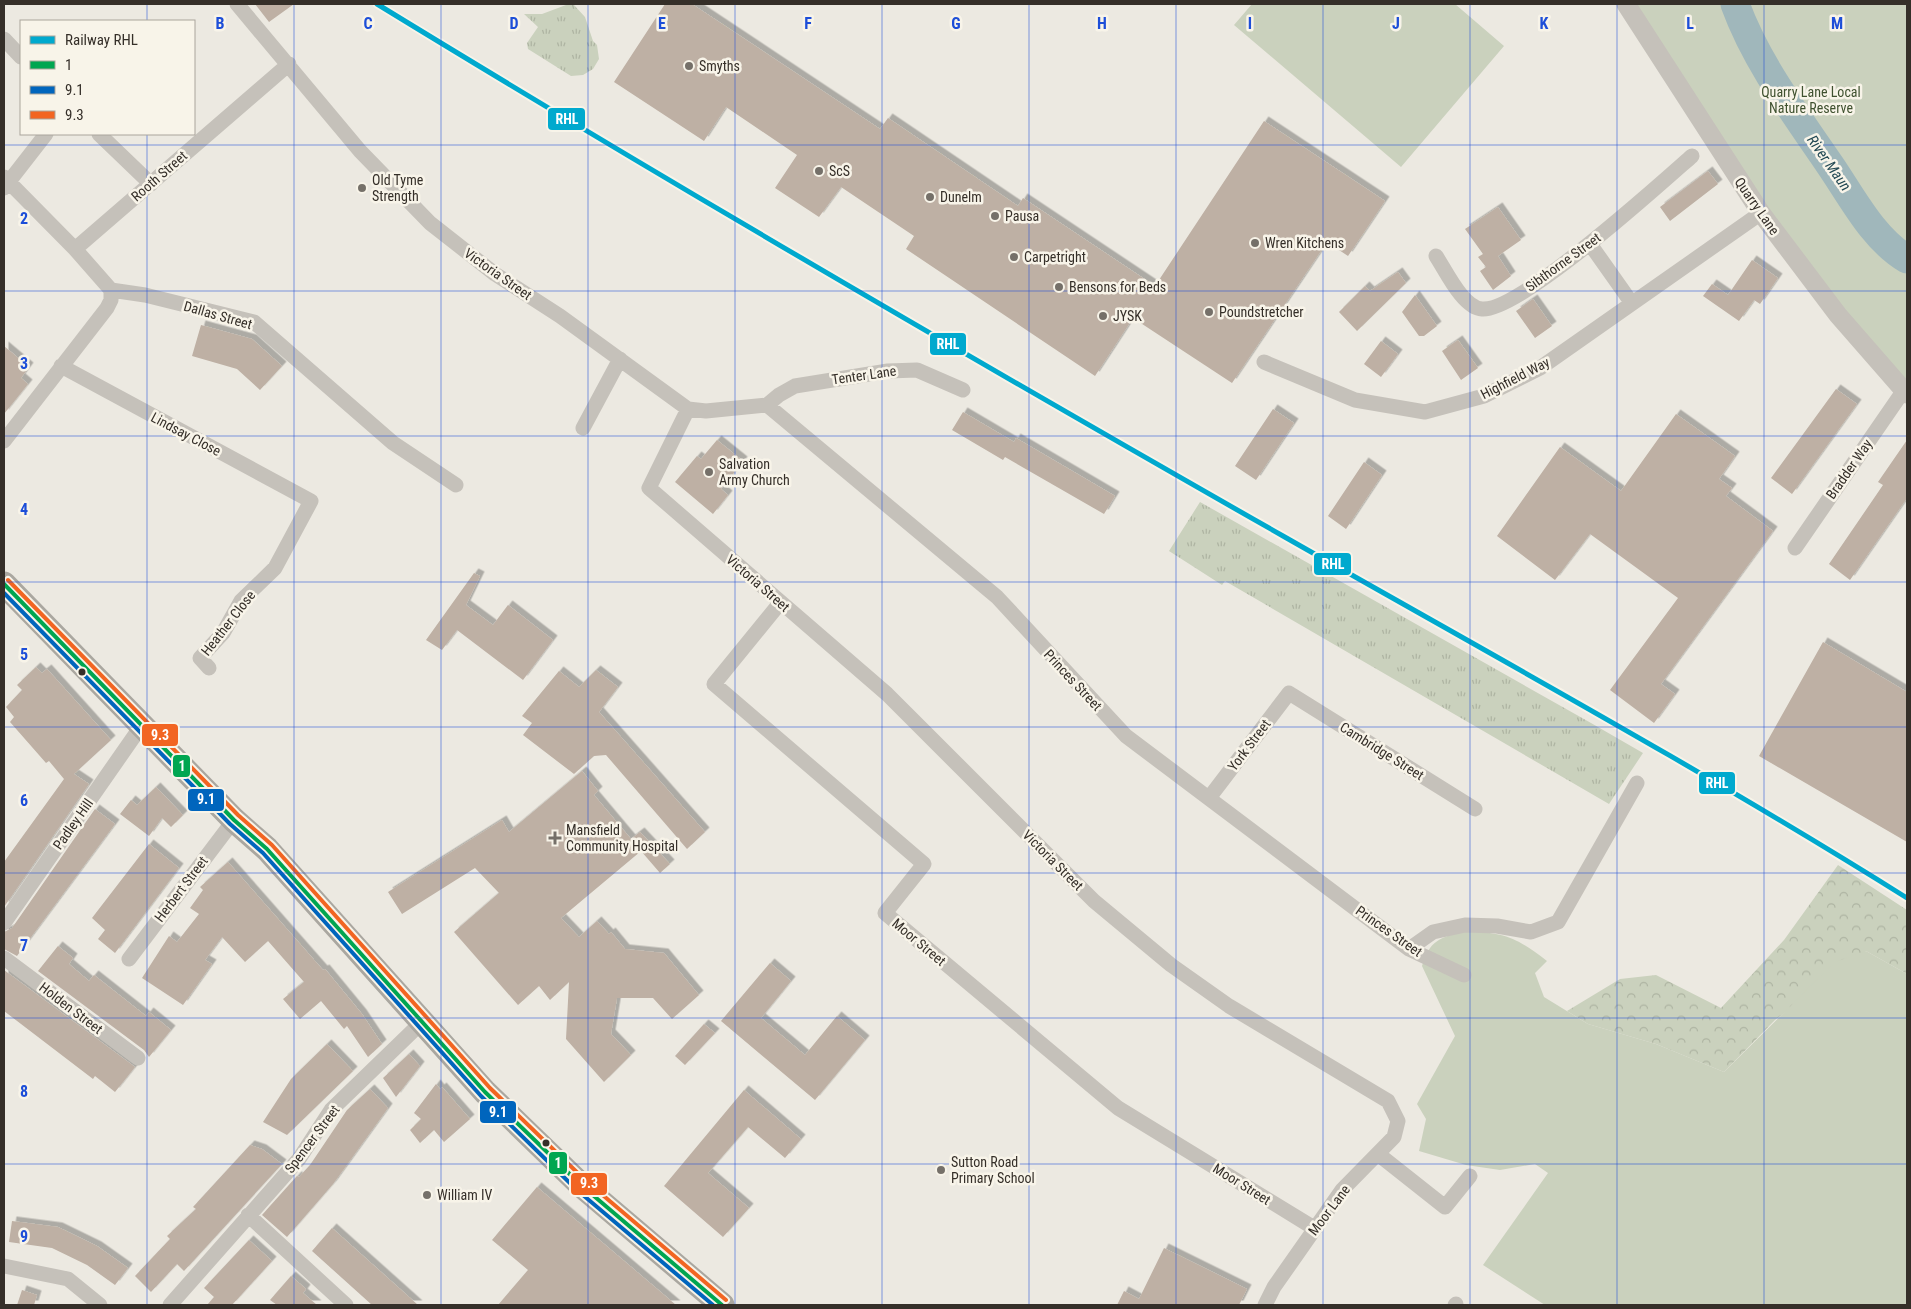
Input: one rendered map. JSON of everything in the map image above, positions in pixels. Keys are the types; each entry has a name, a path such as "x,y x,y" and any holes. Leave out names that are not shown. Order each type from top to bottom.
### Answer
{"highway":[{"path":"4,584 234,820 267,850 485,1092 581,1185 722,1305"}],"street":[{"name":"Victoria Street","path":"237,4 289,64 360,152 430,223 495,274 560,316 688,409 678,424 649,488 887,694 1094,901 1171,965 1229,1006 1388,1100 1398,1121"},
{"name":"Quarry Lane","path":"1626,4 1761,212 1838,315 1906,392"},
{"path":"4,39 20,56"},
{"name":"Rooth Street","path":"75,249 289,64"},
{"path":"4,441 111,300 111,290 75,249 5,182 45,135"},
{"path":"101,135 151,184"},
{"name":"Sibthorne Street","path":"1436,256 1467,304 1482,309 1504,304 1590,244 1692,156"},
{"name":"Highfield Way","path":"1264,362 1355,400 1425,412 1484,396 1540,368 1630,302 1761,212"},
{"path":"1590,244 1630,302"},
{"name":"Dallas Street","path":"111,290 145,295 254,322 393,443 456,485"},
{"path":"583,428 620,359"},
{"name":"Lindsay Close","path":"62,366 311,501"},
{"name":"Tenter Lane","path":"767,405 778,395 795,386 888,371 917,370 963,390"},
{"name":"Bradder Way","path":"1795,548 1906,392"},
{"path":"688,409 706,412 767,405"},
{"name":"Princes Street","path":"767,405 997,597 1126,736 1409,949 1464,975"},
{"name":"Heather Close","path":"209,668 200,658 223,633 241,601 275,568 311,501"},
{"name":"Moor Street","path":"780,603 714,684 924,864 885,913 1118,1108 1314,1228"},
{"name":"York Street","path":"1209,798 1289,692"},
{"name":"Cambridge Street","path":"1289,692 1475,809"},
{"name":"Padley Hill","path":"4,923 142,725"},
{"path":"1409,949 1433,932 1465,925 1497,926 1531,932 1558,922 1637,783"},
{"name":"Herbert Street","path":"129,959 234,820"},
{"name":"Holden Street","path":"4,958 138,1058"},
{"name":"Spencer Street","path":"170,1305 299,1159 331,1110 421,1023"},
{"name":"Moor Lane","path":"1265,1305 1274,1287 1342,1190 1394,1137 1398,1121"},
{"path":"1378,1154 1445,1207 1470,1176"},
{"path":"248,1215 346,1305"},
{"path":"4,1266 68,1279 100,1305"}],"green space":[{"path":"1252,4 1455,4 1504,46 1401,167 1234,25"},
{"name":"Quarry Lane Local Nature Reserve","path":"1635,4 1907,4 1907,384 1842,307 1772,215"},
{"path":"566,5 574,5 585,17 593,41 597,45 599,59 593,69 583,75 571,76 528,49 527,43 538,27 524,14 542,14"},
{"path":"1200,502 1643,753 1609,804 1225,581 1222,585 1169,551"},
{"path":"1838,865 1907,910 1907,974 1866,951 1775,1020 1724,1072 1656,1044 1588,1024 1567,1011 1620,979 1656,975 1721,1008 1784,940"},
{"path":"1465,931 1509,937 1547,961 1535,973 1544,997 1588,1024 1656,1044 1724,1072 1835,962 1866,951 1907,974 1907,1305 1545,1305 1483,1265 1548,1173 1535,1164 1500,1170 1466,1165 1419,1151 1426,1119 1417,1104 1455,1036 1422,966 1432,945 1442,938"}],"building":[{"path":"255,4 294,4 269,22"},
{"path":"665,4 692,4 880,129 888,118 1018,206 1023,198 1155,286 1264,121 1385,201 1348,256 1327,242 1232,383 1133,318 1095,376 906,249 914,236 841,187 819,217 775,188 797,155 726,107 704,141 614,82"},
{"path":"1708,171 1718,184 1670,221 1660,207"},
{"path":"1498,207 1521,240 1498,256 1511,276 1493,290 1480,271 1486,267 1478,257 1483,254 1465,229"},
{"path":"1752,260 1778,278 1760,304 1754,300 1739,321 1703,296 1712,284 1728,295"},
{"path":"1398,272 1406,283 1357,331 1339,312 1365,286 1370,291"},
{"path":"1415,295 1437,326 1424,336 1419,336 1402,312"},
{"path":"1533,299 1552,326 1535,338 1516,311"},
{"path":"201,325 252,339 282,366 260,390 237,369 192,356"},
{"path":"1458,340 1478,368 1461,380 1442,351"},
{"path":"1381,341 1398,354 1381,377 1364,364"},
{"path":"4,346 29,367 21,378 28,384 4,414"},
{"path":"1836,389 1857,404 1792,494 1771,478"},
{"path":"1273,409 1294,423 1256,480 1235,466"},
{"path":"963,412 1014,442 1016,438 1115,496 1104,514 1005,457 1003,460 952,430"},
{"path":"1676,414 1735,456 1719,479 1732,488 1726,496 1773,531 1661,684 1675,694 1654,723 1610,690 1678,598 1590,534 1555,580 1497,536 1560,447 1621,491"},
{"name":"Salvation Army Church","path":"717,440 743,461 721,489 728,495 713,514 675,482 697,456 701,459"},
{"path":"1907,440 1907,498 1850,580 1829,564 1883,485 1878,482"},
{"path":"1364,462 1382,475 1346,529 1328,516"},
{"path":"474,573 480,576 466,605 493,625 508,605 553,640 523,680 457,630 442,650 426,640"},
{"path":"1823,642 1907,692 1907,842 1759,756"},
{"path":"36,667 42,673 47,669 111,740 74,774 89,784 4,907 4,862 64,779 49,761 46,763 10,722 14,717 6,707 22,690 17,685"},
{"path":"596,670 618,687 599,712 705,832 687,849 606,755 594,756 574,774 523,735 532,723 522,716 559,671 579,687"},
{"path":"582,771 598,791 594,795 631,839 640,832 670,864 660,873 641,851 561,918 579,937 597,921 609,934 611,932 625,949 664,953 699,995 672,1019 653,998 617,998 611,1034 631,1055 604,1082 566,1039 569,982 550,1000 539,986 518,1005 454,932 499,893 475,868 402,914 388,892 502,820 509,832"},
{"path":"156,787 183,815 171,827 162,818 149,836 120,814 131,800 137,805"},
{"path":"95,809 115,824 17,956 4,949 4,932 12,928"},
{"path":"149,844 179,868 115,953 98,939 105,930 92,918"},
{"path":"228,862 323,970 325,969 362,1014 382,1044 368,1057 347,1026 344,1029 321,1001 300,1019 283,999 304,982 268,941 245,962 222,937 205,960 212,964 183,1005 142,978 169,936 177,942 199,914 190,908 203,890 200,887"},
{"path":"58,946 73,958 69,964 89,981 94,975 146,1016 149,1012 171,1030 149,1057 144,1050 38,971"},
{"path":"770,963 791,981 761,1018 805,1055 837,1016 865,1040 815,1100 721,1021"},
{"path":"4,970 135,1067 115,1092 95,1076 93,1079 4,1011"},
{"path":"704,1024 715,1033 685,1065 675,1056"},
{"path":"327,1044 353,1071 287,1135 263,1122 291,1079"},
{"path":"409,1054 420,1066 396,1097 383,1078"},
{"path":"436,1084 440,1089 442,1087 470,1119 444,1142 434,1130 420,1143 410,1130 421,1119 414,1113"},
{"path":"370,1089 388,1108 333,1184 287,1237 262,1215 297,1176 299,1177 310,1165 347,1110"},
{"path":"744,1090 801,1139 785,1158 748,1127 708,1173 749,1208 723,1237 664,1186"},
{"path":"250,1145 262,1149 282,1164 184,1271 177,1264 151,1292 135,1276 170,1239 167,1236 196,1209 193,1207"},
{"path":"537,1187 676,1305 498,1305 528,1270 492,1240"},
{"path":"12,1221 58,1227 97,1246 128,1268 115,1285 87,1265 52,1248 9,1242"},
{"path":"332,1228 418,1305 372,1305 312,1251"},
{"path":"249,1240 272,1261 232,1305 207,1305 214,1297 204,1288"},
{"path":"1164,1248 1247,1289 1239,1305 1117,1305 1124,1291 1139,1299"},
{"path":"291,1276 306,1289 303,1293 317,1305 277,1305 270,1300"},
{"path":"22,1290 37,1295 34,1305 17,1305"}],"waterway":[{"name":"River Maun","path":"1735,4 1765,67 1855,204 1873,229 1895,251 1907,259"}],"rail line":[{"name":"RHL","path":"377,4 828,274 1753,804 1907,898"}],"transit line":[{"name":"9.3","path":"8,580 238,815 272,845 490,1088 585,1180 726,1300"},
{"name":"1","path":"4,584 234,820 267,849 485,1092 581,1185 722,1305"},
{"name":"9.1","path":"4,593 230,824 263,853 481,1096 577,1190 713,1305"}],"place":[{"name":"Smyths","path":"689,66"},
{"name":"ScS","path":"819,171"},
{"name":"Old Tyme Strength","path":"362,188"},
{"name":"Dunelm","path":"930,197"},
{"name":"Pausa","path":"995,216"},
{"name":"Wren Kitchens","path":"1255,243"},
{"name":"Carpetright","path":"1014,257"},
{"name":"Bensons for Beds","path":"1059,287"},
{"name":"Poundstretcher","path":"1209,312"},
{"name":"JYSK","path":"1103,316"},
{"name":"Salvation Army Church","path":"709,472"},
{"name":"Mansfield Community Hospital","path":"555,838"},
{"name":"Sutton Road Primary School","path":"941,1170"},
{"name":"William IV","path":"427,1195"}]}
